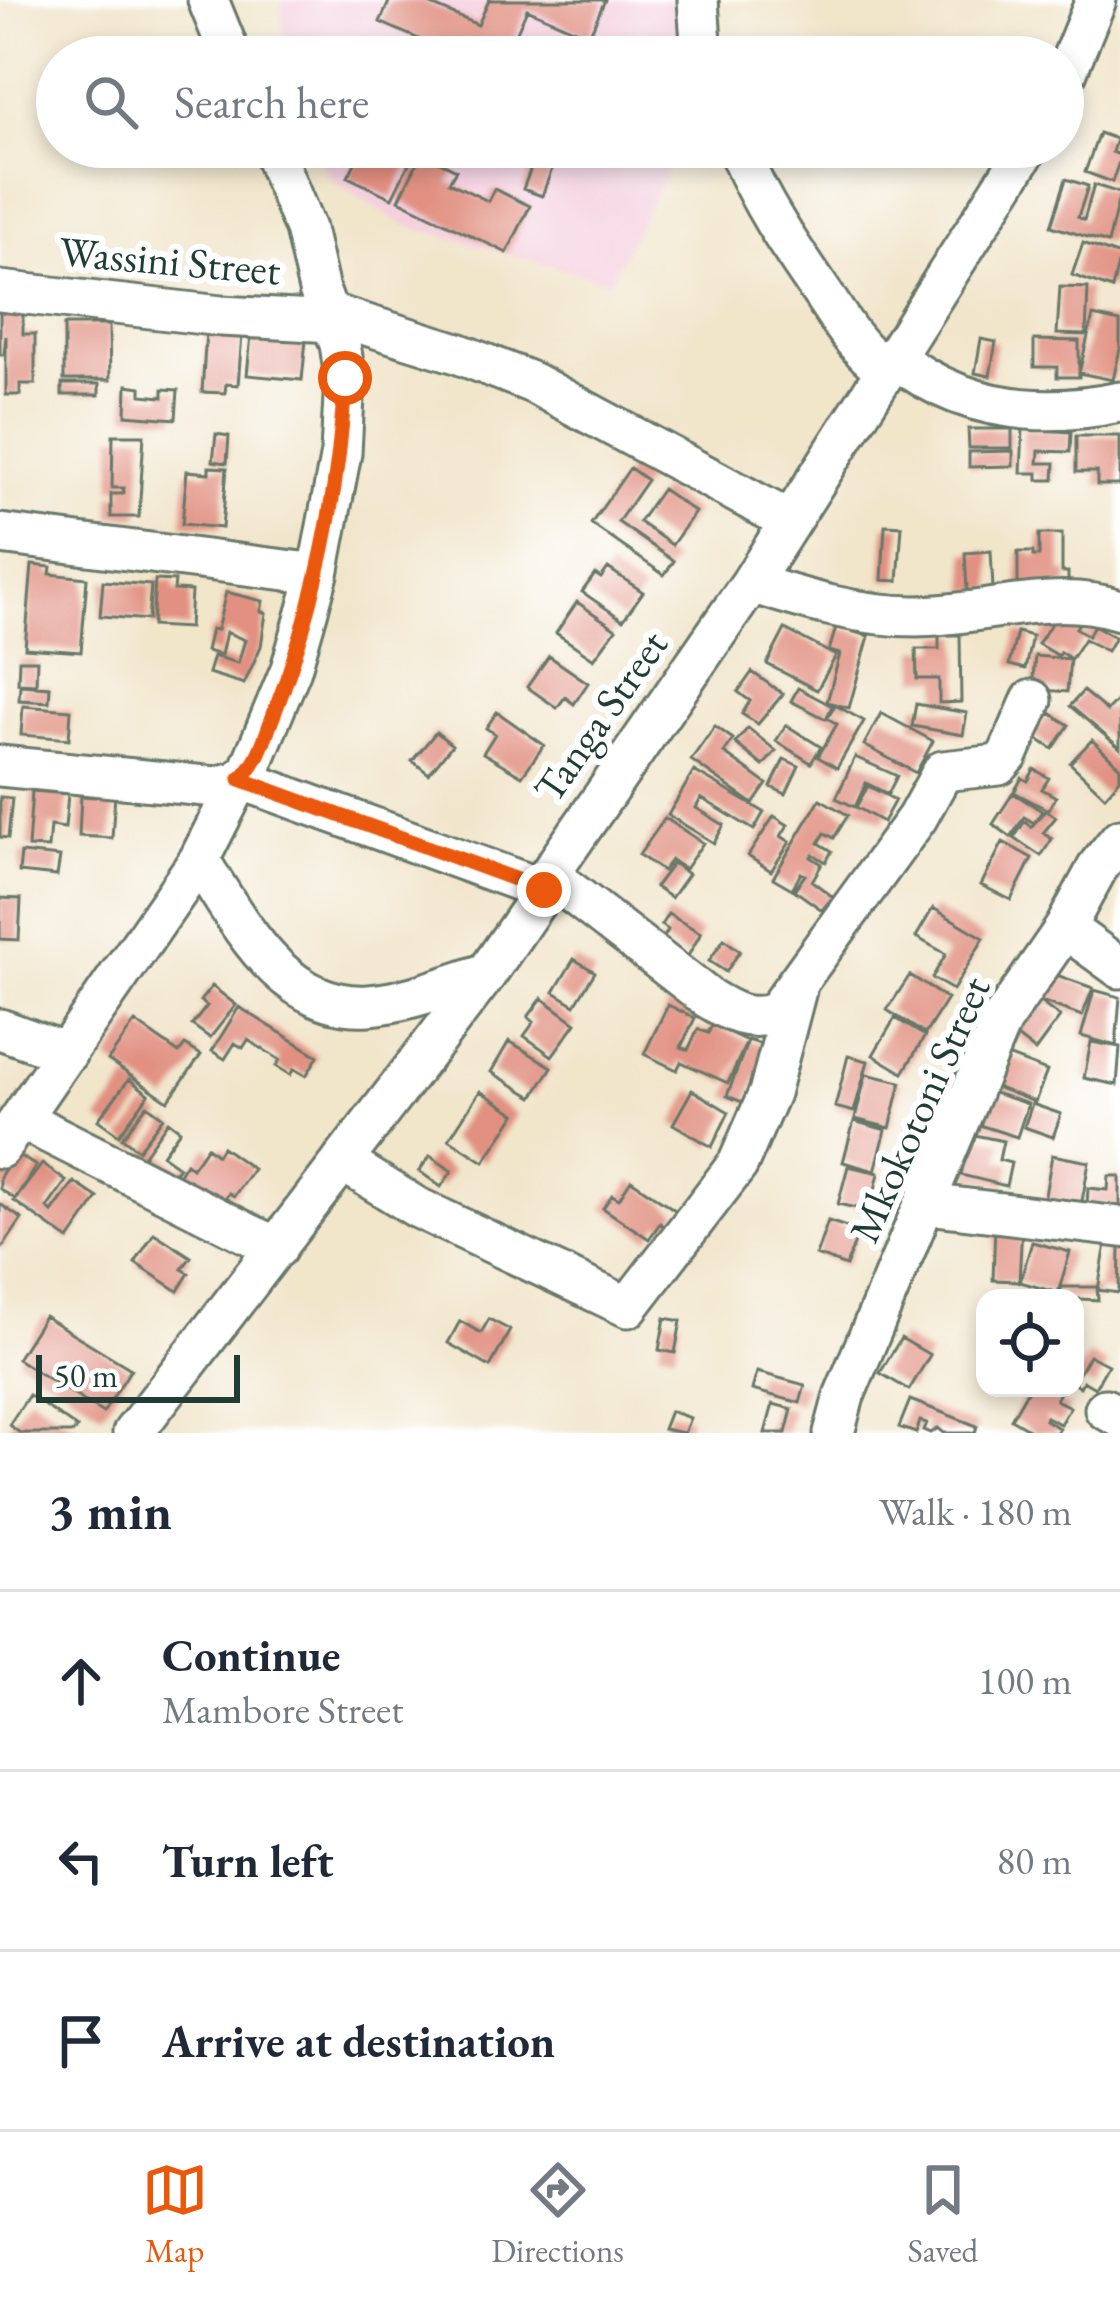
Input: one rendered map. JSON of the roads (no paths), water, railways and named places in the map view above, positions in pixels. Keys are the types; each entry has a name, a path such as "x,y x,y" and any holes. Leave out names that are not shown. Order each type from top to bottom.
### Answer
{"street":[{"path":"208,0 223,36"},
{"path":"698,0 701,36"},
{"path":"1081,36 1096,0"},
{"path":"277,1248 10,1133 199,860 259,752 291,669 318,574 341,453 345,378 305,230 280,168"},
{"path":"746,168 762,205 858,349 980,403 1052,411 1120,402"},
{"name":"Tanga Street","path":"133,1433 487,973 751,583 1014,168"},
{"name":"Wassini Street","path":"0,291 221,316 330,317 457,353 533,383 788,520"},
{"path":"0,534 318,574"},
{"path":"751,583 818,604 871,613 920,616 1045,602 1087,602 1120,610"},
{"path":"0,766 216,787 240,779 546,882 708,998 734,1014 760,1018 775,1013 798,984 917,818 943,771 999,765 1032,700"},
{"name":"Mkokotoni Street","path":"834,1433 844,1396 1001,1021 1120,839"},
{"path":"199,860 272,966 292,982 332,1000 370,1005 487,973"},
{"path":"1065,928 1120,968"},
{"path":"342,1161 416,1207 628,1307 737,1164 769,1093 798,984"},
{"path":"0,1029 67,1053"},
{"path":"927,1204 1120,1227"}]}
